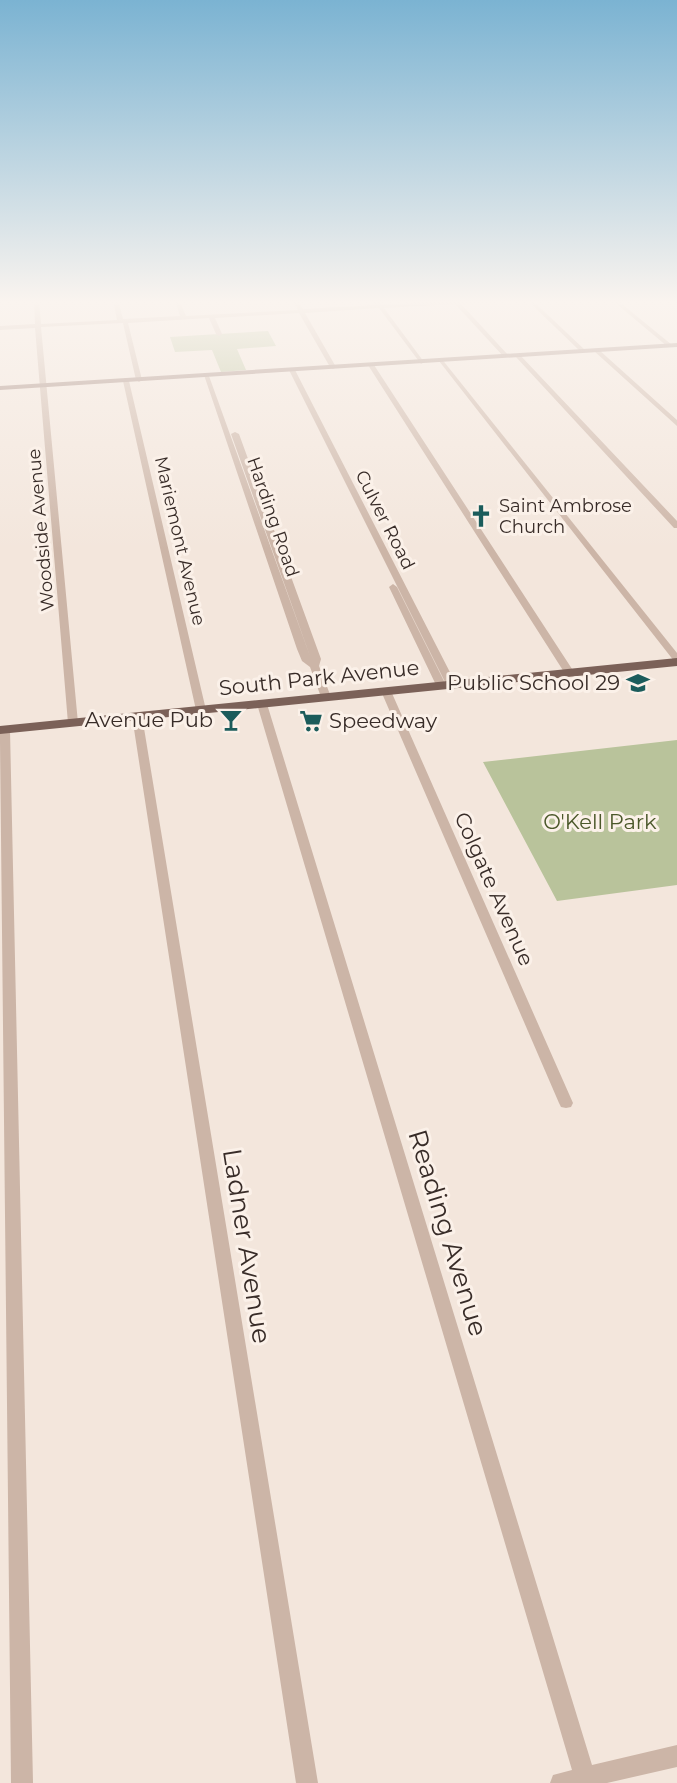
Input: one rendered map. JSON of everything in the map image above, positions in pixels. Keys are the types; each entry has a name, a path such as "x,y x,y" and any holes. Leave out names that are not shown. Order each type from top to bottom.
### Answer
{"main road":[{"name":"South Park Avenue","path":"2,730 677,660"}],"street":[{"path":"0,388 89,383"},
{"name":"Mariemont Avenue","path":"127,383 201,710"},
{"name":"Harding Road","path":"213,383 238,455 254,485 279,553 316,659 314,666"},
{"name":"Culver Road","path":"296,383 446,685"},
{"path":"380,383 565,673"},
{"path":"459,383 677,660"},
{"path":"543,383 677,526"},
{"path":"632,383 677,424"},
{"name":"Woodside Avenue","path":"43,386 73,723"},
{"name":"Harding Road","path":"238,455 244,486 268,554 307,660 314,666 326,697"},
{"path":"244,486 254,485"},
{"path":"256,519 266,518"},
{"path":"268,554 279,553"},
{"path":"283,594 293,593"},
{"name":"Colgate Avenue","path":"386,691 566,1103"},
{"name":"Reading Avenue","path":"262,704 585,1778"},
{"name":"Ladner Avenue","path":"137,716 307,1783"},
{"path":"2,730 22,1783"},
{"path":"561,1783 677,1756"}],"green space":[{"name":"O'Kell Park","path":"677,740 677,885 557,901 483,762"}],"place":[{"name":"Saint Ambrose Church","path":"481,516"},
{"name":"Public School 29","path":"638,683"},
{"name":"Avenue Pub","path":"231,720"},
{"name":"Speedway","path":"311,721"}]}
